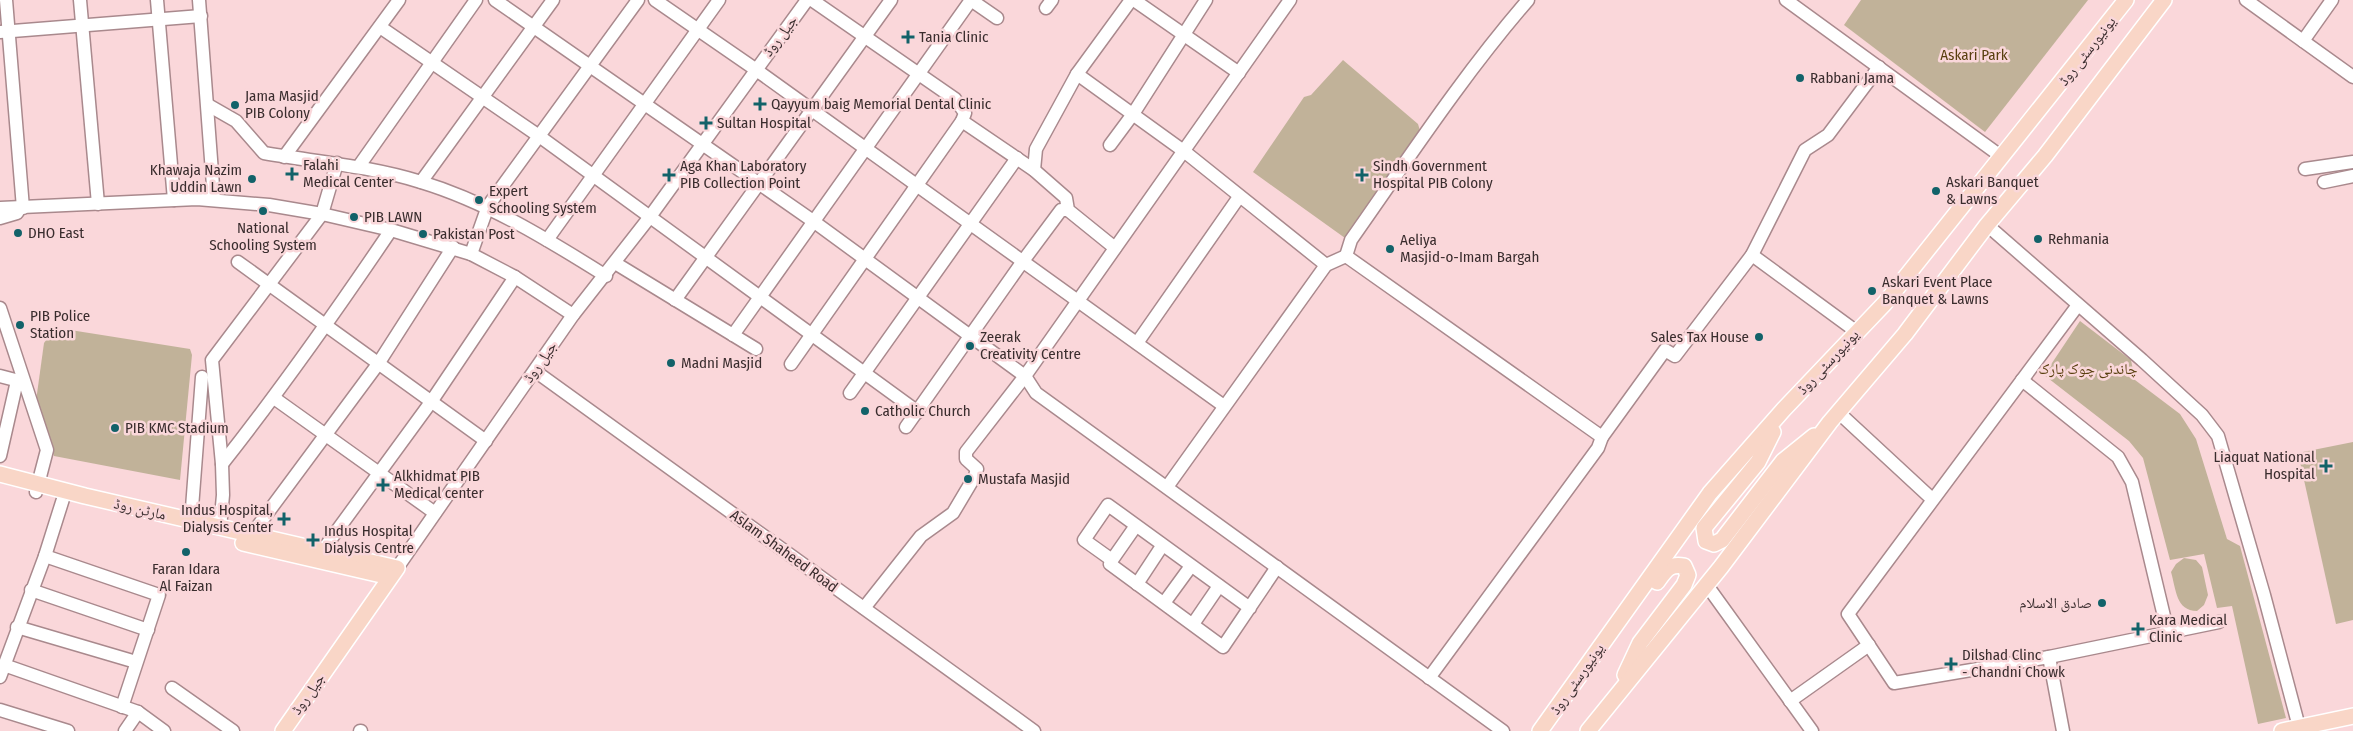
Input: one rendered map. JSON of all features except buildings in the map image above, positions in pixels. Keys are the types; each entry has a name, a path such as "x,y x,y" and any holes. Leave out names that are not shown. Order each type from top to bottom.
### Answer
{"main road":[{"name":"یونیورسٹی روڈ","path":"1540,731 1710,492 1784,409 1885,303 2126,0"},
{"name":"یونیورسٹی روڈ","path":"1588,731 1795,471 1834,417 1905,334 1987,225 2045,156 2164,0"},
{"path":"1784,409 1758,462 1704,528 1706,541 1714,544 1722,540 1783,462 1834,417"},
{"name":"مارٹن روڈ","path":"0,474 63,499 394,572"},
{"name":"مارٹن روڈ","path":"0,484 37,488 191,521 220,528 248,539"},
{"path":"1614,696 1640,643 1684,585 1688,575 1684,566 1675,564 1668,567 1644,600 1616,623"},
{"name":"جیل روڈ","path":"283,731 394,572"},
{"path":"2282,731 2353,716"}],"street":[{"path":"6,0 4,31 22,208"},
{"path":"80,0 98,204"},
{"path":"157,0 174,200"},
{"path":"200,0 214,199"},
{"path":"284,157 399,0"},
{"path":"360,166 476,0"},
{"path":"495,0 759,183 918,298 1025,376 1036,393 1503,731"},
{"path":"421,182 553,0"},
{"path":"472,254 488,206 638,0"},
{"path":"655,0 866,148 1224,406"},
{"path":"547,240 718,0"},
{"name":"جیل روڈ","path":"394,572 573,315 606,276 807,0"},
{"path":"791,364 962,121 965,113 955,99 812,0"},
{"path":"676,300 891,0"},
{"path":"733,335 971,0 997,18"},
{"path":"1034,170 1036,149 1078,74 1133,0 1184,33 1239,73"},
{"path":"1110,145 1206,0"},
{"path":"864,608 921,536 954,513 977,469 966,459 966,452 1025,376 1185,152 1290,0"},
{"path":"1167,487 1326,266 1346,256 1351,240 1459,88 1503,28 1528,0"},
{"path":"1786,0 2002,157"},
{"path":"2246,0 2353,77"},
{"path":"2303,41 2332,0"},
{"path":"4,31 159,21 201,16"},
{"path":"380,27 538,136 918,412"},
{"path":"1429,678 1598,448 1602,437 1665,350 1675,356 1752,255 1805,150 1828,134 1879,67"},
{"path":"1078,74 1185,152 1326,266"},
{"path":"208,105 236,121 264,153 360,166 421,182 488,206 606,276"},
{"path":"962,121 1034,170 1066,198 1068,210"},
{"path":"850,393 1017,158"},
{"path":"2305,169 2353,162"},
{"path":"220,528 223,495 222,464 212,360 322,214 337,163"},
{"path":"2324,182 2353,176"},
{"path":"1137,343 1239,197"},
{"path":"0,208 214,199 322,214 392,230 472,254 515,278 573,315"},
{"path":"0,218 17,213 22,208"},
{"path":"906,428 1061,210 1068,210 1115,248"},
{"path":"1987,225 2202,415 2218,436 2299,727"},
{"path":"222,464 274,398 392,230"},
{"path":"248,539 378,364 453,247"},
{"path":"1752,255 1857,332"},
{"path":"1346,256 1602,437"},
{"path":"238,262 486,441"},
{"path":"615,263 756,349"},
{"path":"319,555 431,402 515,278"},
{"path":"2078,305 1848,614 1894,682 2049,657 2219,622"},
{"path":"0,308 20,381 47,450 37,488"},
{"name":"Aslam Shaheed Road","path":"535,371 1034,731"},
{"path":"0,376 20,381"},
{"path":"191,521 202,377"},
{"path":"2022,380 2118,457 2132,482 2168,633"},
{"path":"0,456 20,381"},
{"path":"274,398 435,513"},
{"path":"1834,417 1932,499"},
{"path":"63,499 45,556 30,590 2,671 138,712 164,731"},
{"path":"1112,560 1084,540 1108,505 1250,608"},
{"path":"1135,526 1110,564 1223,647 1277,567"},
{"path":"1137,584 1162,546"},
{"path":"45,556 159,595 122,707"},
{"path":"1164,603 1191,566"},
{"path":"1706,584 1812,731"},
{"path":"1193,624 1219,586"},
{"path":"30,590 148,630"},
{"path":"17,627 136,662"},
{"path":"1790,701 1869,645"},
{"path":"2049,657 2062,731"},
{"path":"172,688 233,731"},
{"path":"0,710 68,731"},
{"path":"125,731 138,712"}],"green space":[{"name":"Askari Park","path":"1861,0 2088,0 1985,132 1844,25"},
{"path":"1343,60 1418,124 1421,134 1345,238 1253,172 1304,97 1311,95"},
{"name":"چاندنی چوک پارک","path":"2080,321 2131,360 2135,380 2180,414 2196,439 2227,539 2240,546 2286,718 2258,724 2232,606 2217,608 2204,554 2170,560 2143,458 2129,441 2044,375"},
{"name":"PIB KMC Stadium","path":"64,329 190,349 192,355 180,480 54,456 36,401 44,343 50,335"},
{"path":"2353,442 2353,620 2336,624 2298,453"},
{"path":"2184,558 2196,560 2202,567 2208,595 2204,605 2197,611 2190,610 2181,603 2174,585 2171,572 2176,564"}],"place":[{"name":"Tania Clinic","path":"908,37"},
{"name":"Rabbani Jama","path":"1800,78"},
{"name":"Qayyum baig Memorial Dental Clinic","path":"760,104"},
{"name":"Jama Masjid PIB Colony","path":"235,105"},
{"name":"Sultan Hospital","path":"706,123"},
{"name":"Falahi Medical Center","path":"292,174"},
{"name":"Aga Khan Laboratory PIB Collection Point","path":"669,175"},
{"name":"Sindh Government Hospital PIB Colony","path":"1362,175"},
{"name":"Khawaja Nazim Uddin Lawn","path":"252,179"},
{"name":"Askari Banquet & Lawns","path":"1936,191"},
{"name":"Expert Schooling System","path":"479,200"},
{"name":"National Schooling System","path":"263,211"},
{"name":"PIB LAWN","path":"354,217"},
{"name":"DHO East","path":"18,233"},
{"name":"Pakistan Post","path":"423,234"},
{"name":"Rehmania","path":"2038,239"},
{"name":"Aeliya Masjid-o-Imam Bargah","path":"1390,249"},
{"name":"Askari Event Place Banquet & Lawns","path":"1872,291"},
{"name":"PIB Police Station","path":"20,325"},
{"name":"Sales Tax House","path":"1759,337"},
{"name":"Zeerak Creativity Centre","path":"970,346"},
{"name":"Madni Masjid","path":"671,363"},
{"name":"Catholic Church","path":"865,411"},
{"name":"PIB KMC Stadium","path":"115,428"},
{"name":"Liaquat National Hospital","path":"2326,466"},
{"name":"Mustafa Masjid","path":"968,479"},
{"name":"Alkhidmat PIB Medical center","path":"383,485"},
{"name":"Indus Hospital, Dialysis Center","path":"284,519"},
{"name":"Indus Hospital Dialysis Centre","path":"313,540"},
{"name":"Faran Idara Al Faizan","path":"186,552"},
{"name":"صادق الاسلام","path":"2102,603"},
{"name":"Kara Medical Clinic","path":"2138,629"},
{"name":"Dilshad Clinc - Chandni Chowk","path":"1951,664"}]}
